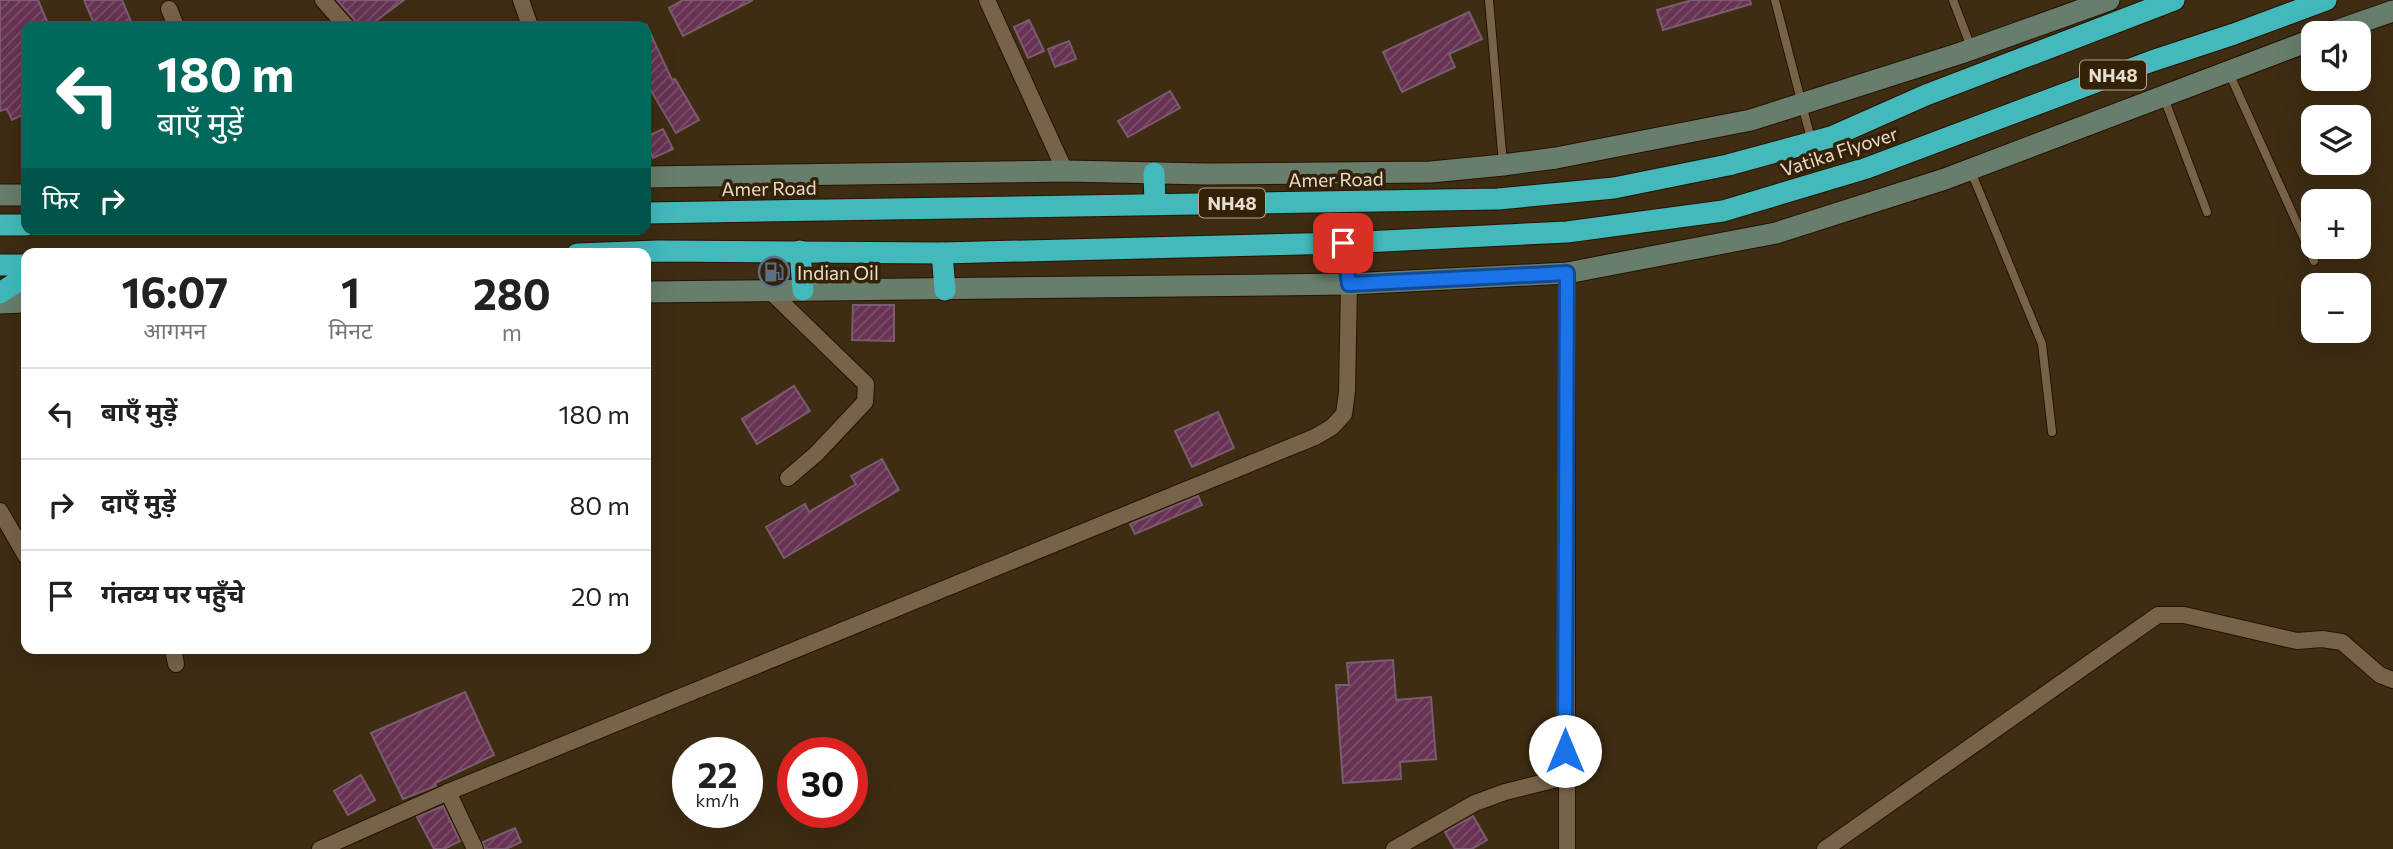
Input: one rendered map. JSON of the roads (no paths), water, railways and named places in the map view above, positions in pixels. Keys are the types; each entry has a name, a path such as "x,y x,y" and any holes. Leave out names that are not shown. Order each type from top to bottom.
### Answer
{"highway":[{"name":"Vatika Flyover","path":"1812,143 2174,0"},
{"name":"Vatika Flyover","path":"1343,243 1567,232 1723,211 1867,168 2152,61 2326,0"},
{"name":"Amer Road","path":"651,213 1498,199 1614,188 1728,165 1812,143"},
{"path":"1154,173 1155,204"},
{"path":"0,225 21,225"},
{"name":"NH48","path":"651,251 942,253 1343,243"},
{"path":"800,251 803,290"},
{"path":"942,253 944,290"},
{"path":"0,265 21,265"},
{"path":"0,293 21,279"}],"street":[{"path":"323,0 342,21"},
{"path":"521,0 528,21"},
{"path":"987,0 1065,171"},
{"path":"651,177 1065,171 1431,172 1503,165 1556,158 1751,120 1972,49 2109,0"},
{"path":"169,9 174,21"},
{"path":"2364,21 2393,11"},
{"path":"651,292 1349,284 1567,273 1776,233 1970,170 2301,44"},
{"path":"0,195 21,195"},
{"path":"325,848 448,792 1315,437 1332,427 1343,414 1347,392 1349,284 1343,243"},
{"path":"1567,273 1567,849"},
{"path":"769,290 858,375 866,384 867,393 865,402 845,426 788,478"},
{"path":"0,303 21,302"},
{"path":"0,511 21,547"},
{"path":"1825,849 2158,615 2184,615 2297,641 2322,639 2342,642 2380,675 2393,680"},
{"path":"1394,849 1475,803 1505,792 1565,777"},
{"path":"448,792 475,849"}],"lane":[{"path":"1489,0 1503,165"},
{"path":"1775,0 1812,143"},
{"path":"1953,0 1972,49"},
{"path":"2228,70 2314,261"},
{"path":"2163,96 2207,212"},
{"path":"1970,170 2042,344 2052,432"}],"place":[{"name":"Indian Oil","path":"774,272"}]}
